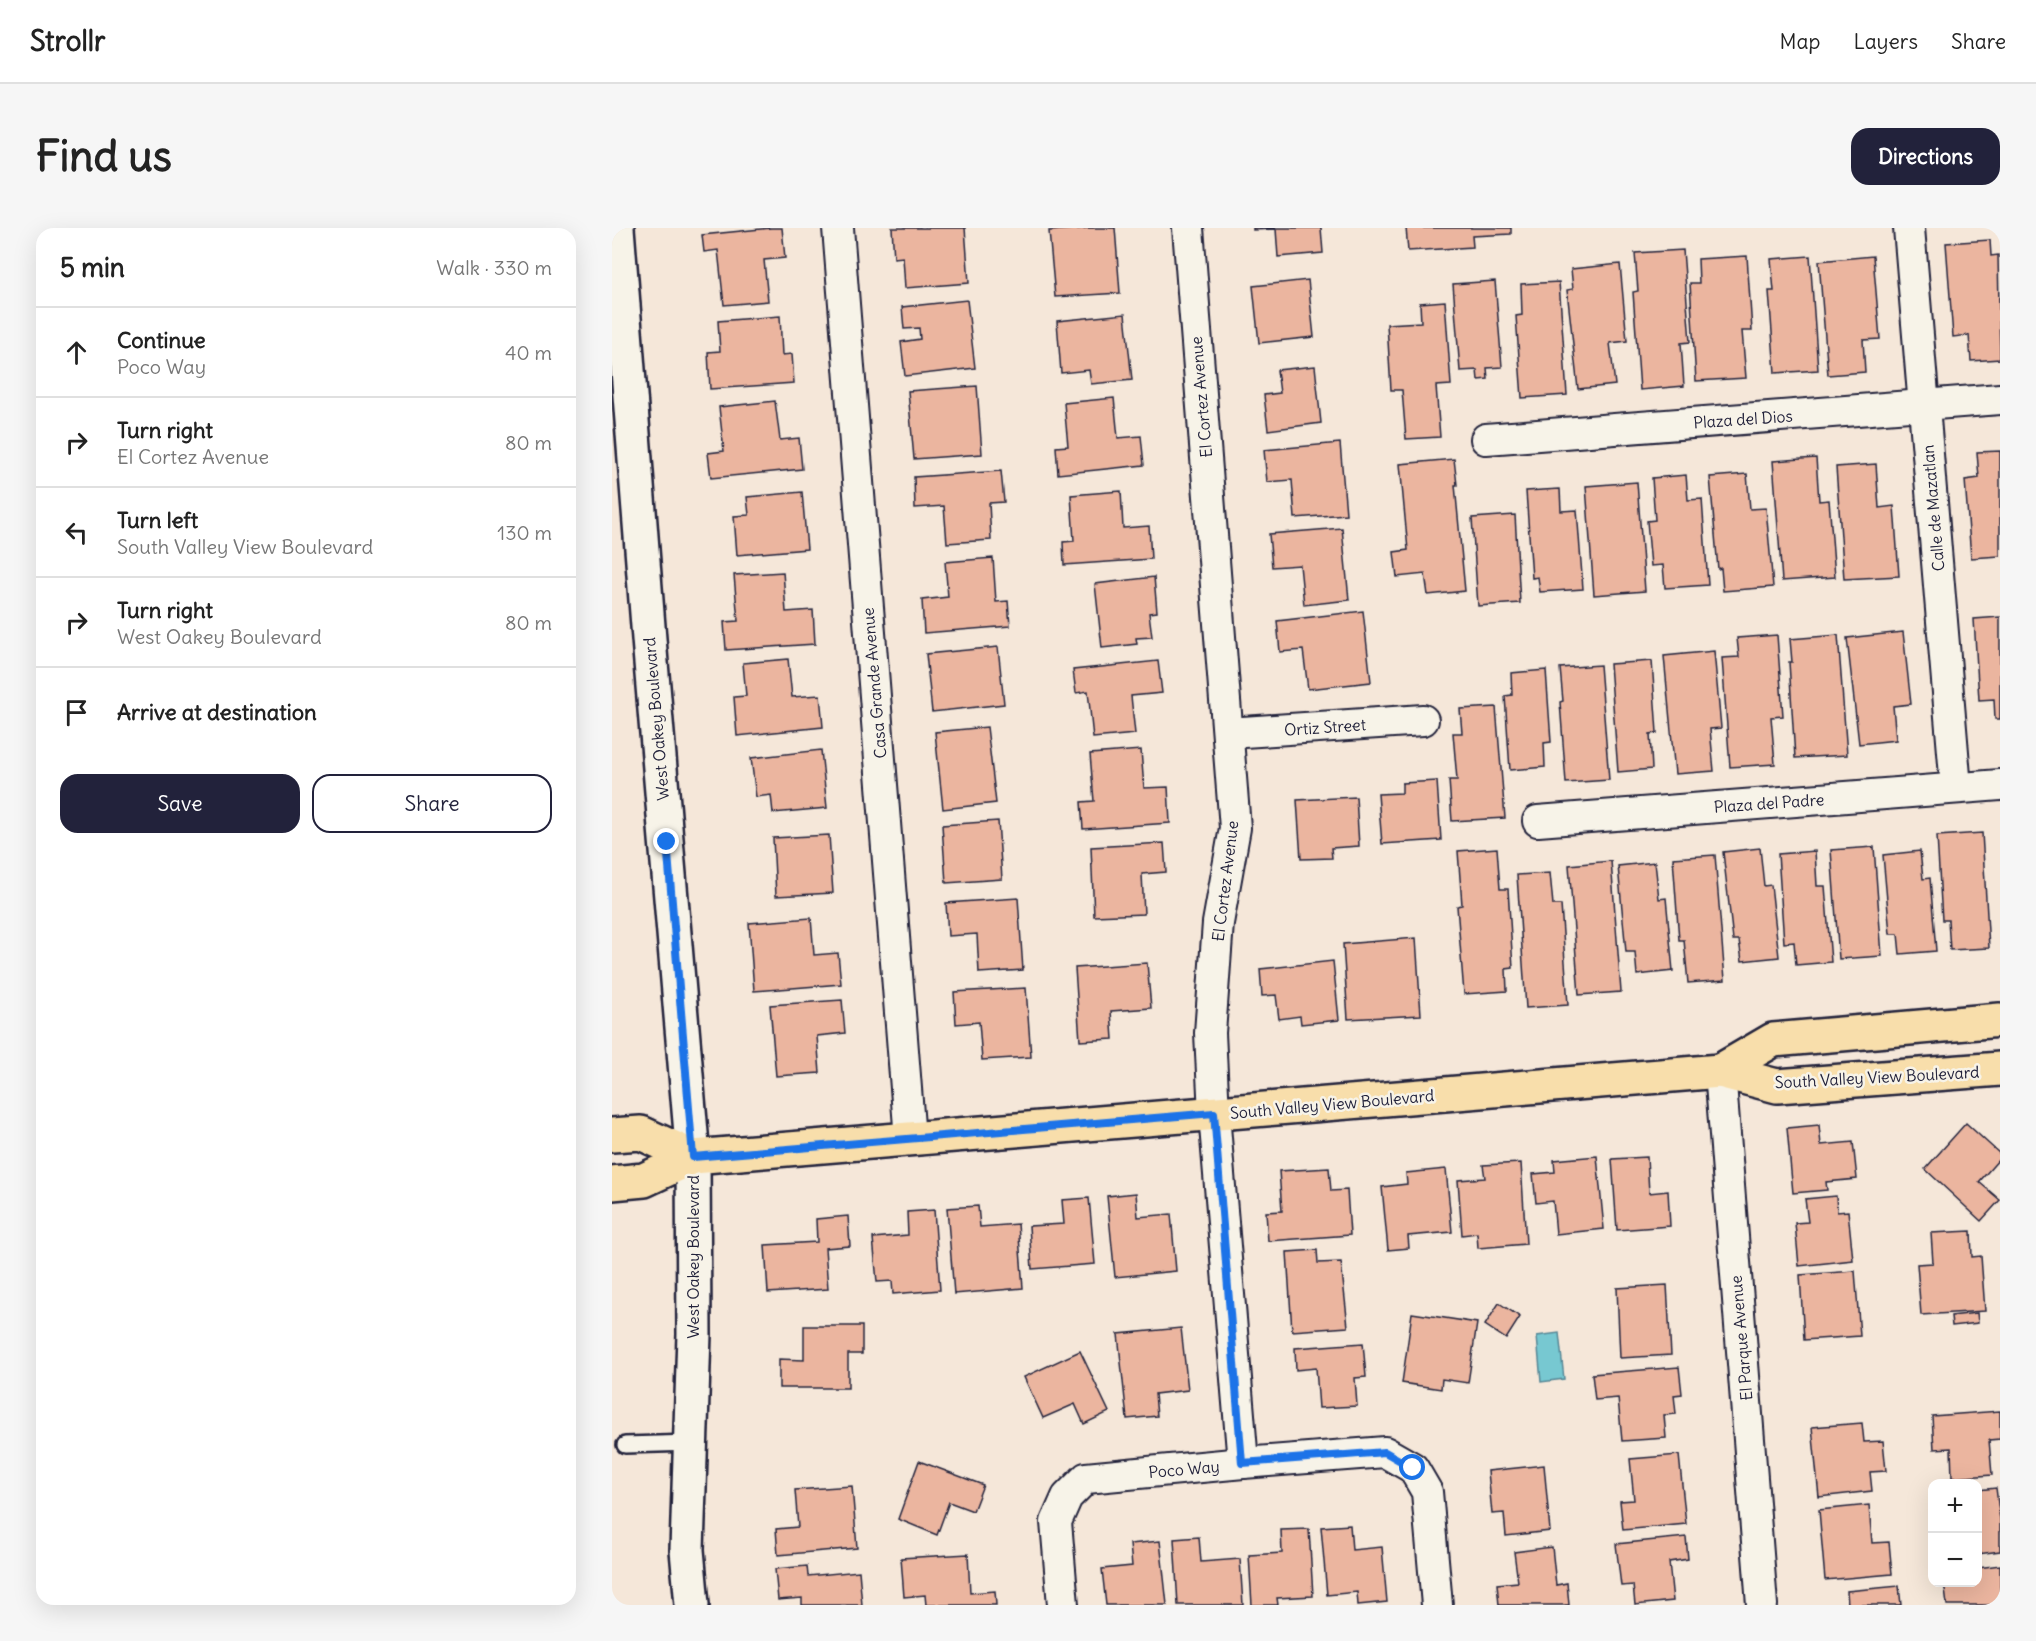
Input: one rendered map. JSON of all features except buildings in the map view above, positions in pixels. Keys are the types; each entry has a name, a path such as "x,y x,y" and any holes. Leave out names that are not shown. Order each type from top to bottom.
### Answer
{"main road":[{"name":"West Oakey Boulevard","path":"617,228 693,1157 694,1334 687,1550 692,1605"},
{"name":"South Valley View Boulevard","path":"1720,1071 1773,1040 2000,1020"},
{"name":"South Valley View Boulevard","path":"612,1183 644,1180 693,1157 1720,1071 1777,1086 2000,1069"},
{"name":"South Valley View Boulevard","path":"612,1136 640,1133 693,1157"}],"street":[{"name":"Casa Grande Avenue","path":"838,228 910,1139"},
{"name":"El Cortez Avenue","path":"1188,228 1235,828 1218,923 1210,1033 1214,1113 1242,1463"},
{"name":"Calle de Mazatlan","path":"1909,228 1956,788"},
{"name":"Plaza del Dios","path":"1486,439 2000,399"},
{"name":"Ortiz Street","path":"1228,733 1423,720"},
{"name":"Plaza del Padre","path":"1538,821 2000,785"},
{"name":"El Parque Avenue","path":"1720,1071 1762,1605"},
{"name":"Poco Way","path":"1063,1605 1056,1522 1067,1497 1086,1478 1385,1452 1413,1468 1427,1492 1437,1605"}],"lane":[{"path":"625,1445 692,1443"}],"water":[{"path":"1559,1333 1564,1379 1541,1382 1537,1336"}],"route":[{"path":"667,842 693,1157 1214,1113 1242,1463 1385,1452 1413,1468"}]}
